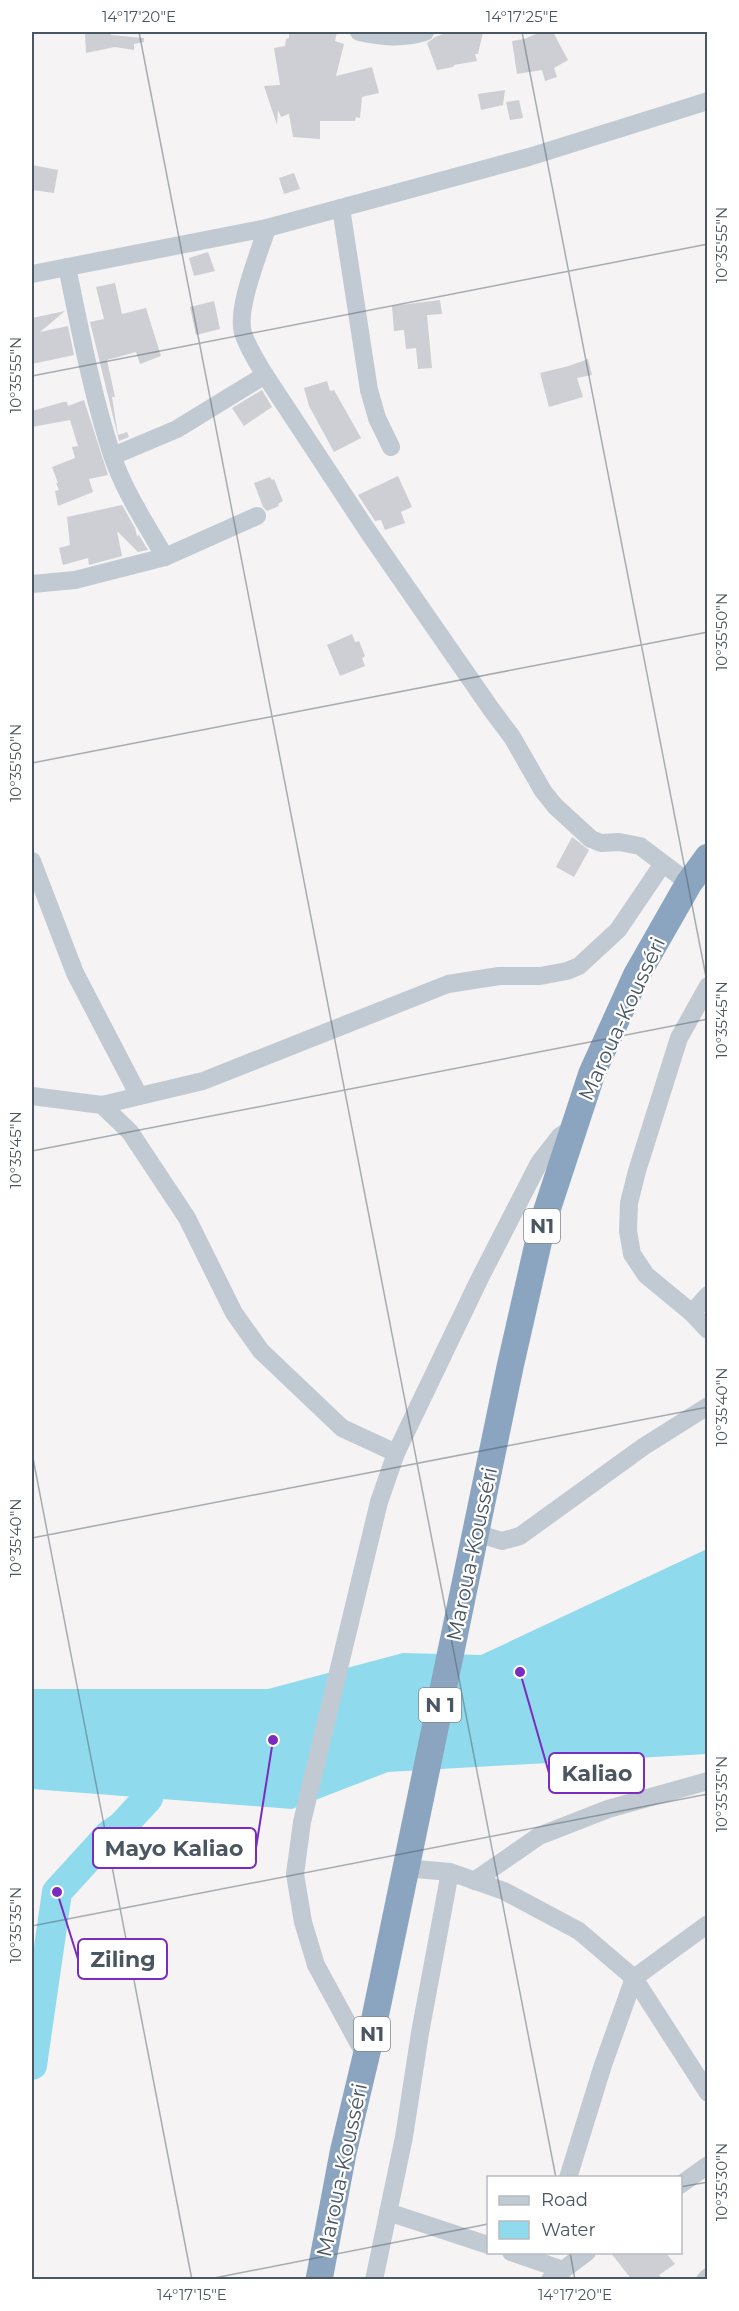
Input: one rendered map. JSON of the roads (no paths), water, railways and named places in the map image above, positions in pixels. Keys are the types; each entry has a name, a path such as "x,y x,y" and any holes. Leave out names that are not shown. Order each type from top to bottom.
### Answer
{"highway":[{"name":"Maroua-Kousséri","path":"319,2280 343,2153 366,2057 510,1366 543,1222 592,1073 636,976 689,884 708,857"}],"street":[{"path":"359,32 383,37 404,37 425,32"},
{"path":"32,274 267,228 529,157 708,101"},
{"path":"341,208 369,390 377,418 391,447"},
{"path":"267,228 242,307 242,331 265,375 369,533 512,737 543,791 555,806 591,839 601,843 619,842 640,846 689,884"},
{"path":"68,267 112,456 129,495 165,557"},
{"path":"112,456 177,429 265,375"},
{"path":"32,584 75,580 165,557 257,516"},
{"path":"32,861 75,973 139,1096"},
{"path":"32,1096 102,1105 203,1081 448,984 499,976 540,976 567,971 579,966 618,930 662,865"},
{"path":"708,986 679,1038 637,1172 629,1213 628,1232 632,1254 646,1275 692,1312 708,1330"},
{"path":"102,1105 130,1132 187,1218 234,1313 261,1351 342,1428 396,1453"},
{"path":"366,2057 316,1965 303,1922 295,1874 302,1822 379,1503 396,1453 479,1280 539,1162 560,1136 574,1127"},
{"path":"692,1312 708,1295"},
{"path":"476,1533 502,1541 520,1536 643,1447 708,1406"},
{"path":"474,1881 539,1836 608,1809 708,1781"},
{"path":"405,1868 450,1872 504,1891 579,1931 634,1978 708,2093"},
{"path":"374,2280 404,2137 420,2033 450,1872"},
{"path":"569,2176 603,2065 634,1978 708,1924"},
{"path":"682,2184 708,2165"},
{"path":"388,2212 487,2244"},
{"path":"517,2254 542,2258 557,2275 586,2254"}],"water":[{"path":"707,1549 707,1754 388,1772 292,1809 32,1789 32,1689 268,1689 403,1653 481,1655"}],"waterway":[{"path":"32,2065 57,1892 109,1835 122,1826 148,1798"}],"place":[{"name":"Kaliao","path":"520,1672"},
{"name":"Mayo Kaliao","path":"273,1740"},
{"name":"Ziling","path":"57,1892"}]}
